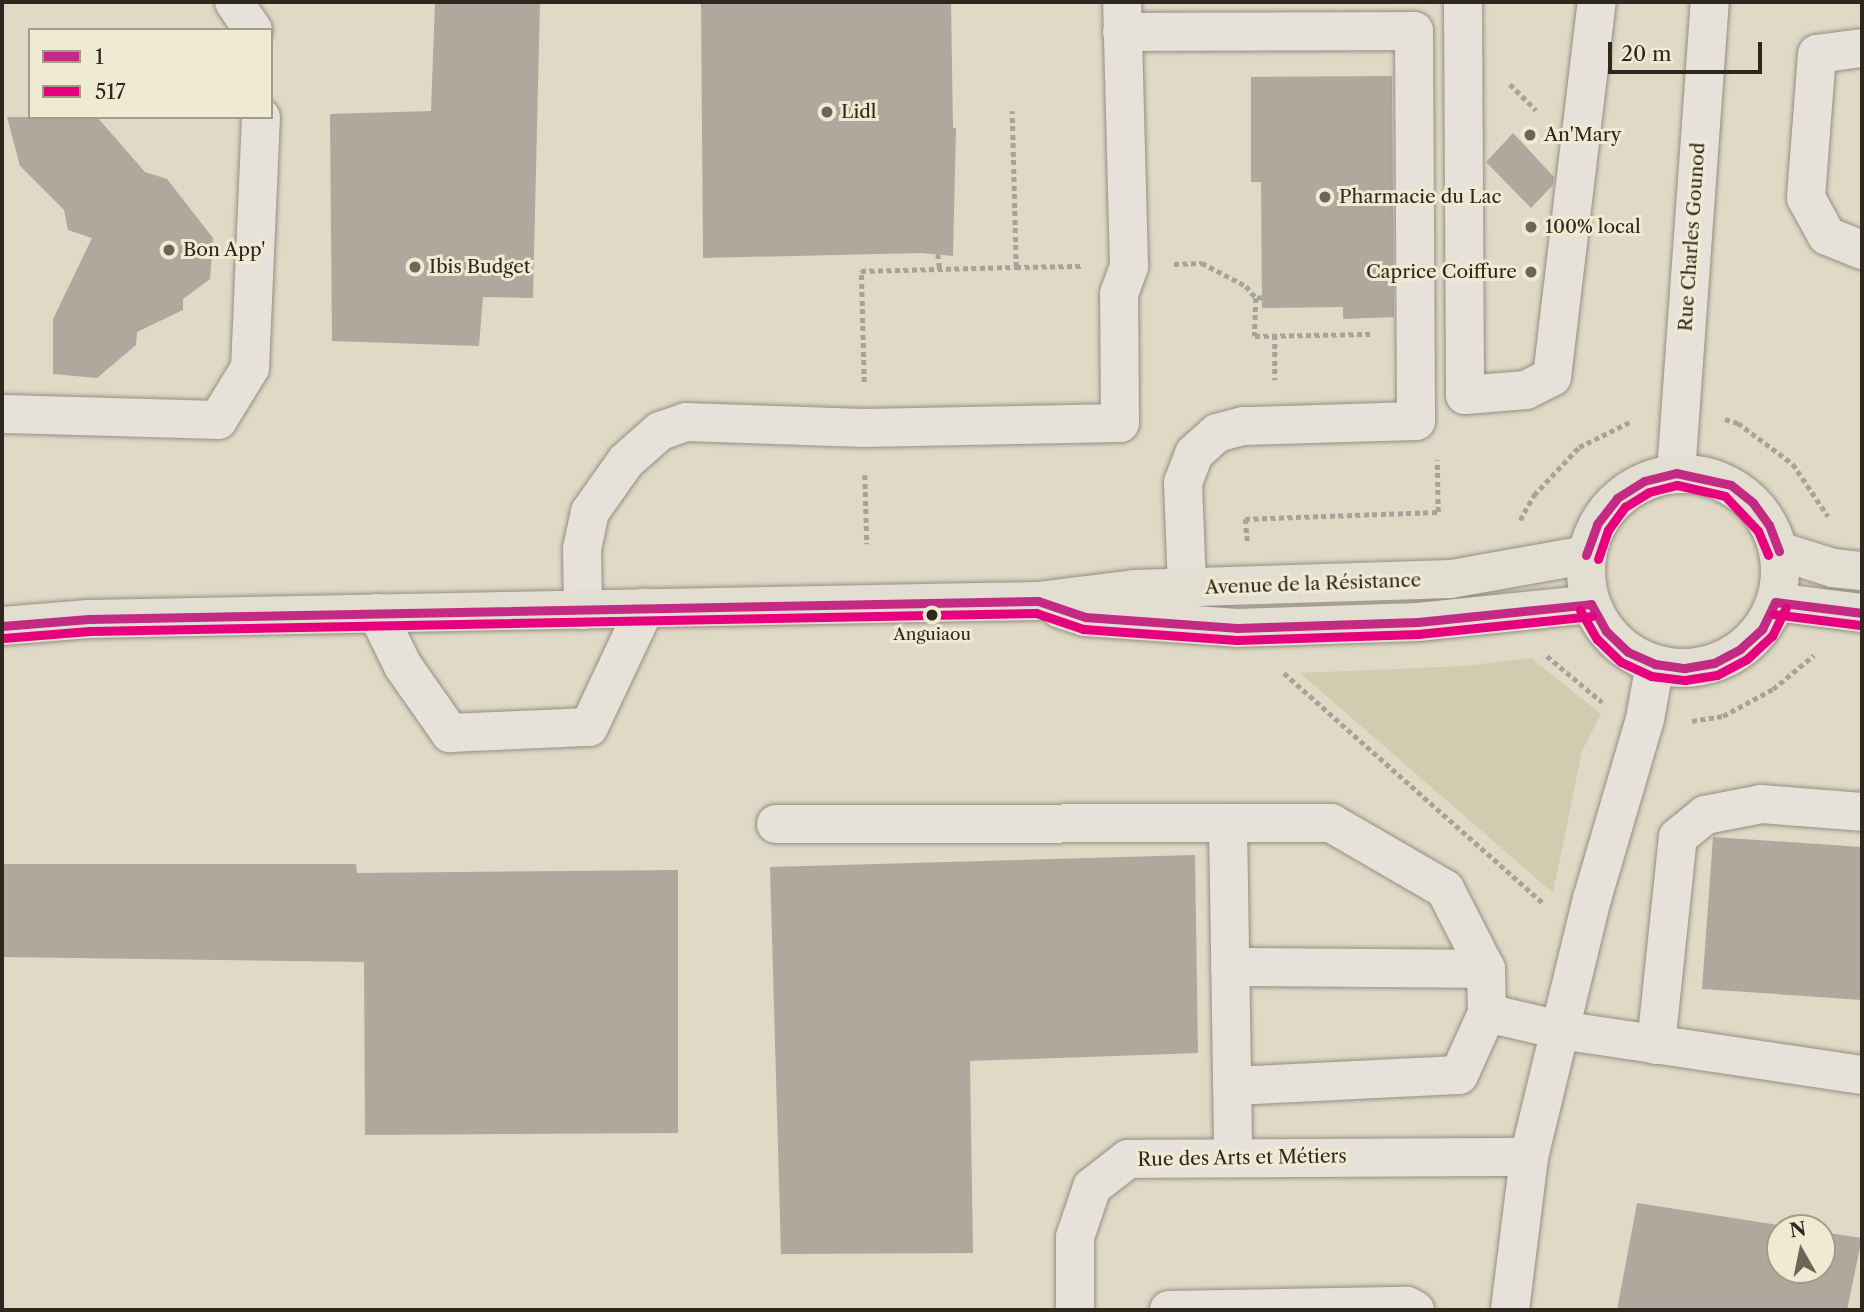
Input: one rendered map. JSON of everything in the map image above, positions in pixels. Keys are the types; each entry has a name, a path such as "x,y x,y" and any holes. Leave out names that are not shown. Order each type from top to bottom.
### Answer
{"main road":[{"path":"1676,473 1705,476 1731,485 1753,503 1769,525 1779,551 1781,577 1776,602 1762,629 1740,649 1714,663 1685,668 1655,664 1628,652 1606,631 1591,604 1586,555 1597,524 1617,498 1644,481 1676,473"},
{"path":"1779,551 1833,568 1862,571"},
{"name":"Avenue de la Résistance","path":"2,626 89,619 1038,601 1187,588 1451,579 1586,555"},
{"name":"Avenue de la Résistance","path":"1038,601 1085,617 1237,628 1418,622 1591,604"},
{"path":"1776,602 1862,613"}],"street":[{"path":"234,2 252,28"},
{"path":"1463,2 1465,395 1526,390 1552,377 1597,2"},
{"name":"Rue Charles Gounod","path":"1676,473 1710,2"},
{"path":"583,610 582,549 590,512 626,461 660,431 686,422 864,428 1120,423 1119,294 1129,266 1122,17 1415,31 1416,421 1243,426 1217,433 1194,454 1183,484 1187,588"},
{"path":"1862,48 1817,54 1806,198 1827,236 1862,250"},
{"path":"2,414 218,420 250,368 261,119"},
{"path":"377,613 403,666 450,733 589,727 645,608"},
{"path":"1510,1310 1529,1157 1583,939 1645,719 1655,664"},
{"path":"1656,1045 1678,838 1705,815 1761,804 1862,812"},
{"path":"1228,822 1233,1155"},
{"path":"776,824 1331,823 1446,889 1486,969 1487,1013 1459,1075 1232,1086"},
{"path":"1230,967 1486,969"},
{"path":"1487,1013 1560,1030 1862,1075"},
{"name":"Rue des Arts et Métiers","path":"1075,1310 1075,1237 1092,1187 1128,1159 1233,1155 1529,1157"},
{"path":"1169,1310 1407,1306 1415,1310"}],"path":[{"path":"867,544 861,271 1016,267 1012,111"},
{"path":"938,254 940,270"},
{"path":"1202,262 1246,286 1256,298"},
{"path":"1275,335 1276,392"},
{"path":"1725,419 1738,423 1793,464 1835,526"},
{"path":"1516,527 1534,495 1579,447 1632,421"},
{"path":"1247,546 1245,519 1438,512 1437,499"},
{"path":"1539,648 1605,704"},
{"path":"1686,722 1723,716 1773,689 1822,649"},
{"path":"1276,665 1583,939"}],"shaded area":[{"path":"1531,658 1601,714 1582,751 1553,893 1300,673 1464,666"}],"building":[{"path":"435,2 540,2 533,298 483,297 479,346 332,341 330,114 431,111"},
{"name":"Lidl","path":"701,2 951,2 953,128 956,128 953,256 922,253 703,258"},
{"path":"1392,76 1394,317 1343,319 1343,307 1262,308 1261,182 1251,182 1251,77"},
{"path":"7,117 99,119 145,172 167,179 213,238 210,279 183,299 183,310 137,332 136,345 97,378 53,374 53,319 92,238 68,230 64,210 20,166"},
{"path":"1513,133 1554,177 1553,185 1531,208 1486,162"},
{"path":"1713,837 1862,847 1862,1000 1702,989"},
{"path":"1195,855 1198,1053 970,1061 973,1253 781,1254 770,867"},
{"path":"2,864 356,864 357,873 678,870 678,1133 365,1135 364,962 2,957"},
{"path":"1637,1203 1766,1223 1766,1284 1836,1284 1836,1234 1862,1238 1847,1310 1617,1310"}],"transit line":[{"name":"1","path":"1586,555 1597,524 1617,498 1644,481 1676,473 1731,485 1753,503 1769,525 1779,551"},
{"name":"517","path":"1598,559 1608,530 1625,507 1649,492 1677,485 1725,496 1758,531 1768,555"},
{"name":"1","path":"2,626 89,619 1038,601 1085,617 1237,628 1418,622 1591,604"},
{"name":"1","path":"1775,602 1862,613"},
{"name":"1","path":"1591,604 1606,631 1628,652 1655,664 1685,668 1714,663 1740,649 1762,629 1775,602"},
{"name":"517","path":"1580,610 1597,639 1621,662 1651,676 1685,680 1717,675 1747,659 1772,636 1786,607"},
{"name":"517","path":"3,638 90,631 1036,613 1083,629 1237,640 1418,634 1592,616"},
{"name":"517","path":"1773,614 1860,625"}],"place":[{"name":"Lidl","path":"827,112"},
{"name":"An'Mary","path":"1530,135"},
{"name":"Pharmacie du Lac","path":"1325,197"},
{"name":"100% local","path":"1531,227"},
{"name":"Bon App'","path":"169,250"},
{"name":"Ibis Budget","path":"415,267"},
{"name":"Caprice Coiffure","path":"1531,272"},
{"name":"Anguiaou","path":"932,615"}]}
